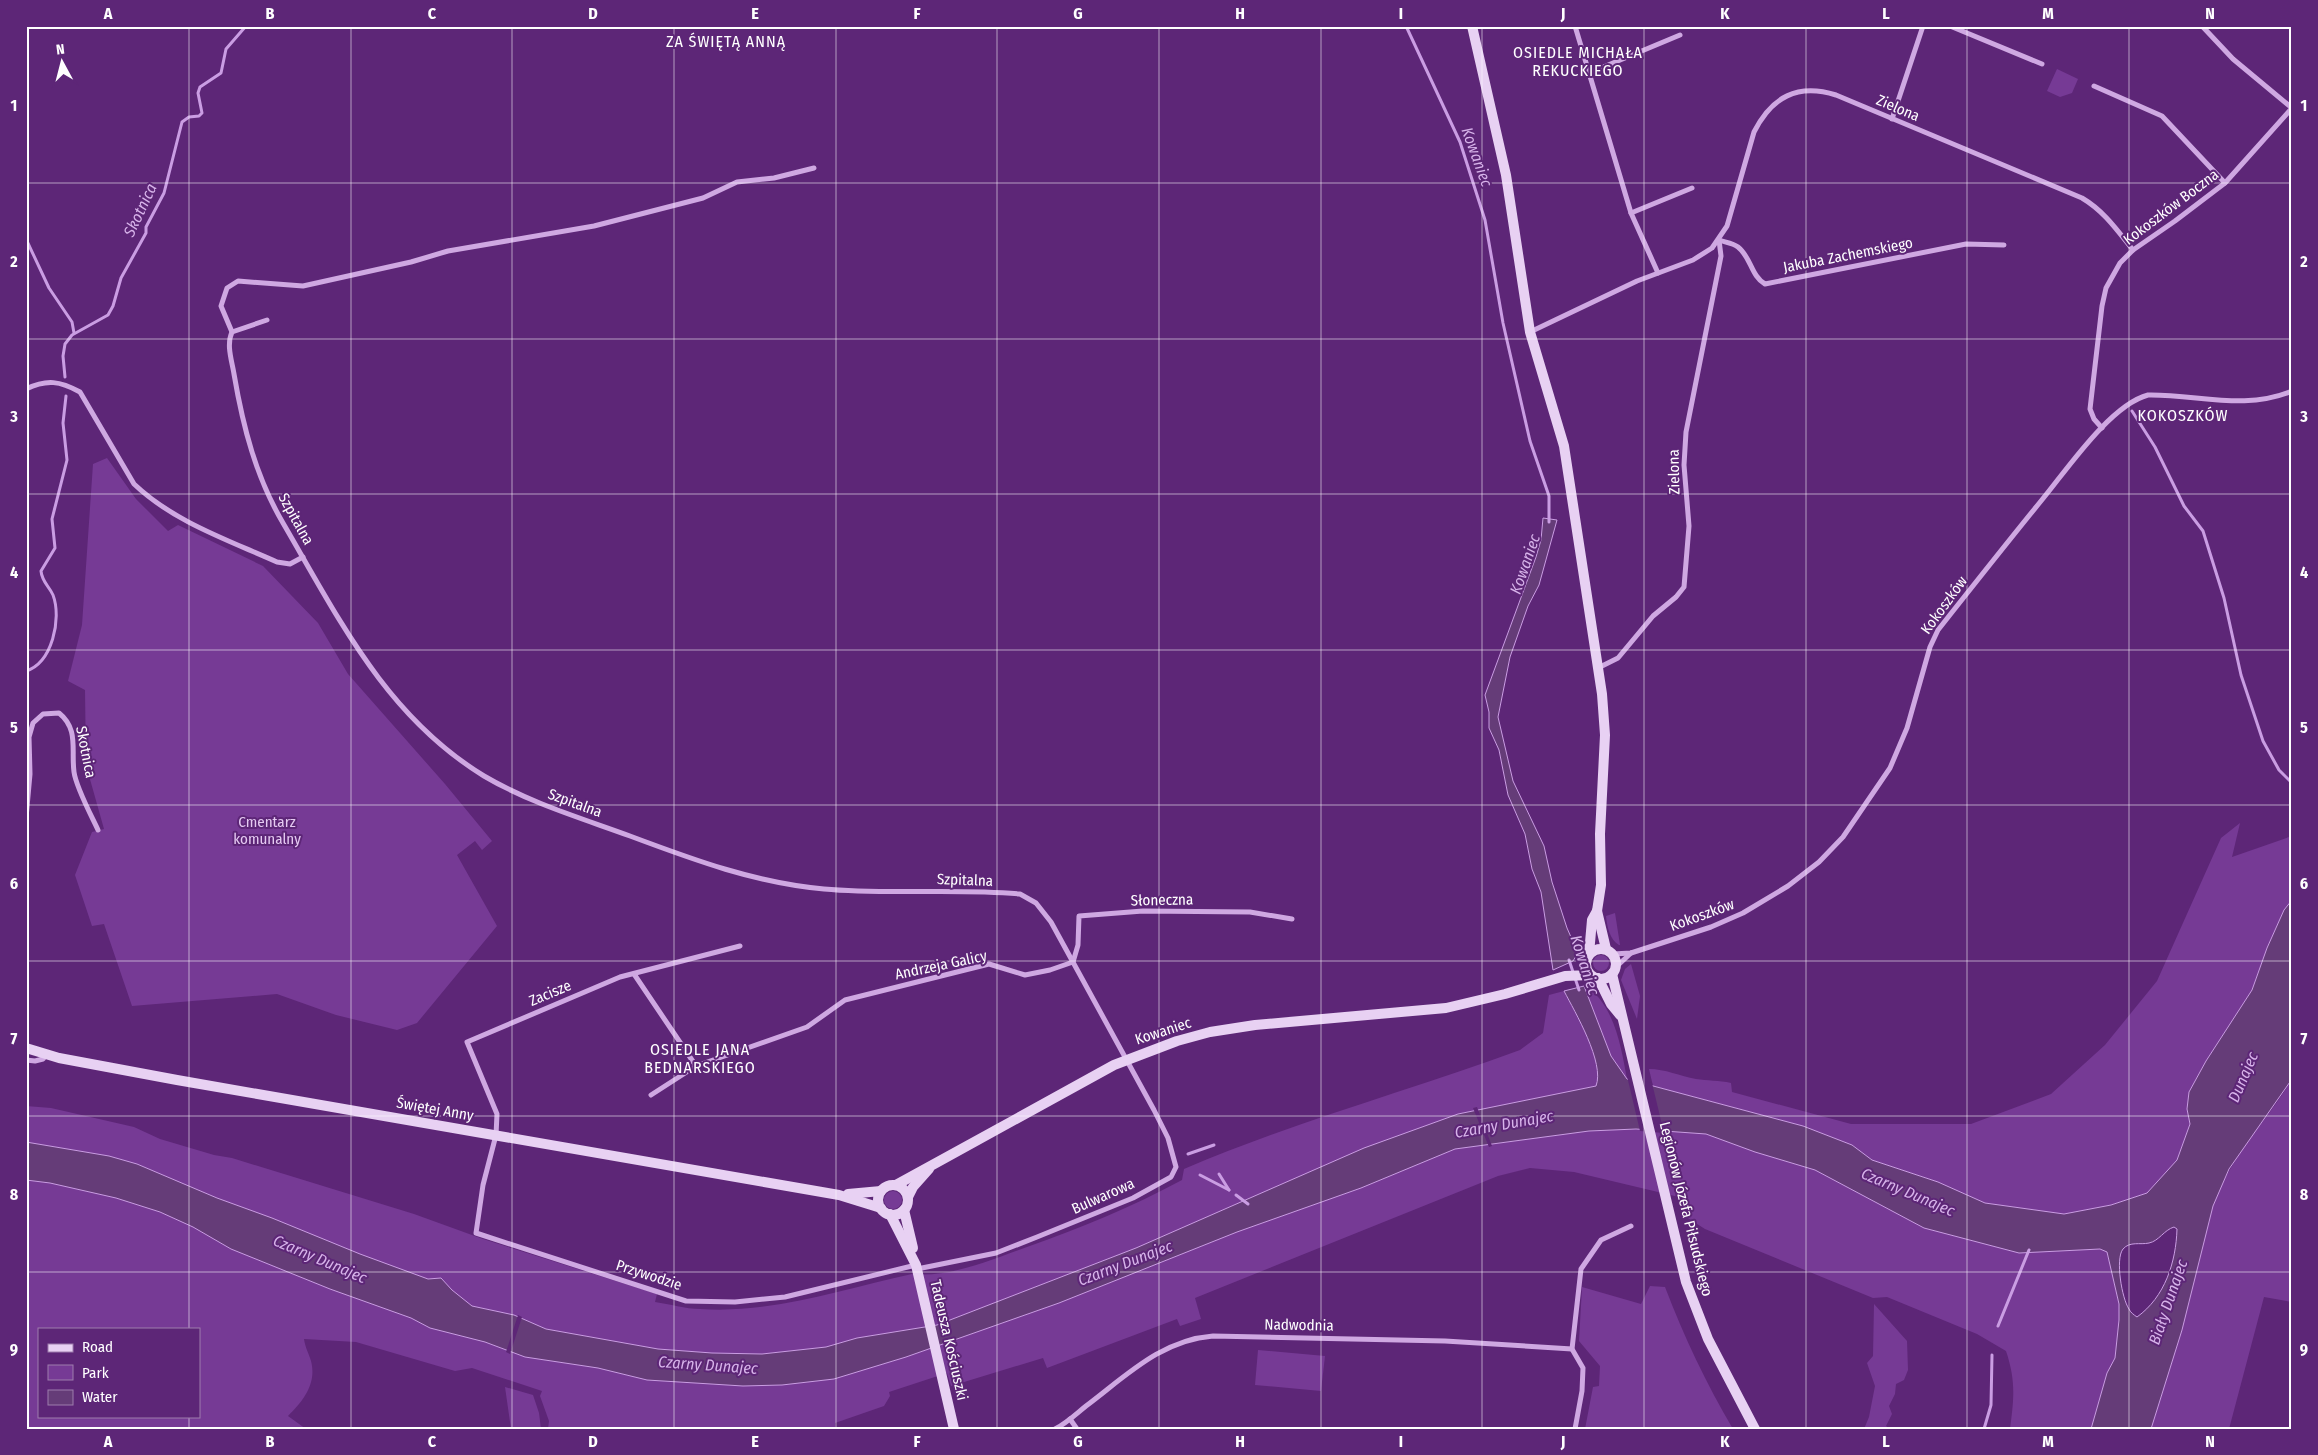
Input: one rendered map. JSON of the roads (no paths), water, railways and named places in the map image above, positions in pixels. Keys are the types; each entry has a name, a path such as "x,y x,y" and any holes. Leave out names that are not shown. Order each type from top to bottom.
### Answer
{"street":[{"path":"1472,26 1506,175 1530,332 1564,446 1598,668 1605,735 1600,834 1601,885 1597,911 1592,920 1586,967 1594,977 1606,978 1614,970 1616,960 1610,952 1597,911"},
{"path":"1575,26 1631,213 1658,273"},
{"path":"1892,118 1923,26"},
{"path":"1950,26 2042,64"},
{"path":"2202,26 2233,59 2292,108"},
{"path":"1589,73 1680,35"},
{"path":"2094,86 2162,116 2225,183"},
{"name":"Zielona","path":"1530,332 1704,254 1719,240 1728,226 1754,132 1766,112 1781,98 1800,92 1827,93 1892,118 1976,156 2082,198 2111,221 2133,250"},
{"name":"Kokoszków Boczna","path":"2102,428 2094,419 2090,409 2102,306 2111,276 2133,250 2225,183 2292,108"},
{"path":"267,320 232,332 222,306 227,288 238,281 303,286 411,262 448,251 594,226 702,198 737,182 774,178 814,168"},
{"path":"1631,213 1692,188"},
{"name":"Zielona","path":"1598,668 1618,658 1653,616 1676,598 1684,587 1688,526 1684,466 1686,432 1721,256 1719,240"},
{"name":"Jakuba Zachemskiego","path":"1719,240 1736,245 1749,258 1758,280 1765,284 1966,244 2004,245"},
{"name":"Szpitalna","path":"232,332 229,346 243,420 252,455 275,509 372,672 396,701 444,748 474,769 540,803 716,867 778,883 827,889 1020,894 1036,903 1042,909 1126,1060"},
{"path":"26,389 40,382 67,385 80,392 134,484 146,496 175,516 277,562 290,564 303,557"},
{"name":"Kokoszków","path":"1610,952 1631,953 1710,927 1751,909 1803,875 1843,837 1873,796 1900,749 1930,647 1938,630 2080,453 2102,428 2134,399 2148,394 2243,402 2260,401 2292,391"},
{"name":"Skotnica","path":"26,818 30,774 29,737 33,723 43,714 59,713 66,719 73,734 74,773 98,830"},
{"name":"Słoneczna","path":"1073,962 1078,945 1079,916 1144,911 1250,912 1292,919"},
{"name":"Zacisze","path":"496,1135 497,1114 467,1042 620,977 740,946"},
{"path":"1588,956 1596,949 1610,952"},
{"name":"Kokoszków","path":"1614,970 1631,953"},
{"name":"Kowaniec","path":"1565,976 1588,956"},
{"name":"Andrzeja Galicy","path":"650,1095 696,1066 807,1027 819,1021 845,1000 989,964 1025,975 1050,970 1073,962"},
{"name":"Legionów Józefa Piłsudskiego","path":"1614,970 1621,1016 1634,1058 1674,1238 1686,1282 1699,1318 1755,1429"},
{"path":"634,974 696,1066"},
{"name":"Kowaniec","path":"896,1185 1126,1060 1177,1041 1219,1030 1255,1025 1446,1008 1505,994 1565,976 1594,977"},
{"name":"Legionów Józefa Piłsudskiego","path":"1594,977 1621,1016"},
{"name":"Świętej Anny","path":"26,1048 46,1055 840,1194 881,1208"},
{"path":"26,1060 35,1061 43,1059 46,1055"},
{"name":"Bulwarowa","path":"916,1266 996,1253 1114,1207 1171,1177 1176,1168 1168,1138 1126,1060"},
{"name":"Przywodzie","path":"496,1135 483,1184 476,1233 686,1300 735,1302 785,1297 916,1266"},
{"name":"Kowaniec","path":"908,1197 918,1180 940,1160"},
{"path":"896,1185 904,1189 908,1197 907,1204 904,1210 897,1214 890,1214 881,1208 878,1200 881,1192 888,1186 896,1185"},
{"name":"Świętej Anny","path":"840,1194 881,1192"},
{"name":"Tadeusza Kościuszki","path":"904,1210 954,1429"},
{"name":"Tadeusza Kościuszki","path":"890,1214 916,1266"},
{"path":"1575,1429 1582,1391 1583,1368 1572,1349 1581,1269 1601,1240 1631,1226"},
{"name":"Nadwodnia","path":"1055,1429 1151,1356 1181,1341 1196,1337 1445,1341 1572,1349"},
{"path":"1070,1419 1078,1429"}],"water":[{"path":"1543,518 1557,520 1539,585 1528,606 1510,657 1498,717 1513,781 1544,846 1552,882 1567,928 1578,953 1573,961 1553,970 1541,892 1532,869 1525,834 1508,795 1499,750 1489,728 1489,712 1485,695 1536,557 1541,540"},
{"path":"2292,900 2292,1079 2229,1169 2213,1206 2182,1330 2151,1429 2091,1429 2107,1373 2115,1358 2119,1320 2119,1304 2107,1252 2100,1249 2019,1253 1924,1228 1815,1170 1755,1152 1706,1134 1636,1129 1589,1131 1455,1149 1361,1188 1237,1232 1059,1303 906,1357 834,1379 782,1385 743,1386 647,1380 598,1368 525,1357 485,1342 430,1328 411,1318 330,1289 231,1249 193,1227 160,1212 116,1198 50,1183 26,1180 26,1142 109,1156 137,1164 217,1198 428,1279 441,1278 452,1290 472,1306 514,1315 546,1329 658,1349 712,1353 762,1354 826,1347 857,1338 937,1325 1136,1248 1364,1148 1458,1114 1596,1086 1598,1076 1593,1051 1564,991 1584,986 1611,1056 1627,1079 1803,1126 1852,1145 1872,1160 1938,1182 1985,1203 2064,1214 2111,1205 2147,1193 2177,1160 2190,1124 2187,1109 2189,1092 2206,1061 2252,990 2267,948 2284,910","holes":["2174,1227 2177,1229 2174,1254 2167,1278 2155,1299 2137,1317 2126,1304 2120,1279 2120,1261 2123,1249 2129,1245 2153,1242 2170,1228"]}],"waterway":[{"name":"Skotnica","path":"65,377 63,356 65,344 72,335 108,315 113,306 121,278 146,233 146,227 164,193 182,122 189,117 199,116 202,113 198,93 200,87 221,73 226,49 246,26"},
{"name":"Kowaniec","path":"1406,26 1460,142 1485,220 1503,323 1530,441 1549,496 1549,522"},
{"path":"26,239 49,288 72,322 74,333"},
{"name":"Skotnica","path":"26,671 35,666 48,650 53,639 55,627 56,616 53,595 44,581 41,571 55,548 52,519 67,460 63,423 66,396"},
{"path":"2132,411 2155,447 2184,506 2203,531 2224,598 2241,675 2263,741 2279,770 2292,783"},
{"name":"Kowaniec","path":"1569,960 1579,990"},
{"path":"1188,1154 1214,1145"},
{"path":"1219,1174 1229,1190"},
{"path":"1200,1175 1229,1190"},
{"path":"1236,1195 1248,1204"},
{"path":"1998,1326 2029,1250"},
{"path":"1984,1429 1991,1405 1992,1355"}],"district":[{"name":"ZA ŚWIĘTĄ ANNĄ","path":"726,41"},
{"name":"OSIEDLE MICHAŁA REKUCKIEGO","path":"1578,61"},
{"name":"KOKOSZKÓW","path":"2183,415"},
{"name":"OSIEDLE JANA BEDNARSKIEGO","path":"700,1058"}],"park label":[{"name":"Cmentarz komunalny","path":"267,830"}],"water label":[{"name":"Dunajec","path":"2243,1077"},
{"name":"Czarny Dunajec","path":"1504,1124"},
{"name":"Czarny Dunajec","path":"1908,1192"},
{"name":"Czarny Dunajec","path":"320,1259"},
{"name":"Czarny Dunajec","path":"1125,1263"},
{"name":"Biały Dunajec","path":"2168,1302"},
{"name":"Czarny Dunajec","path":"708,1365"}]}
